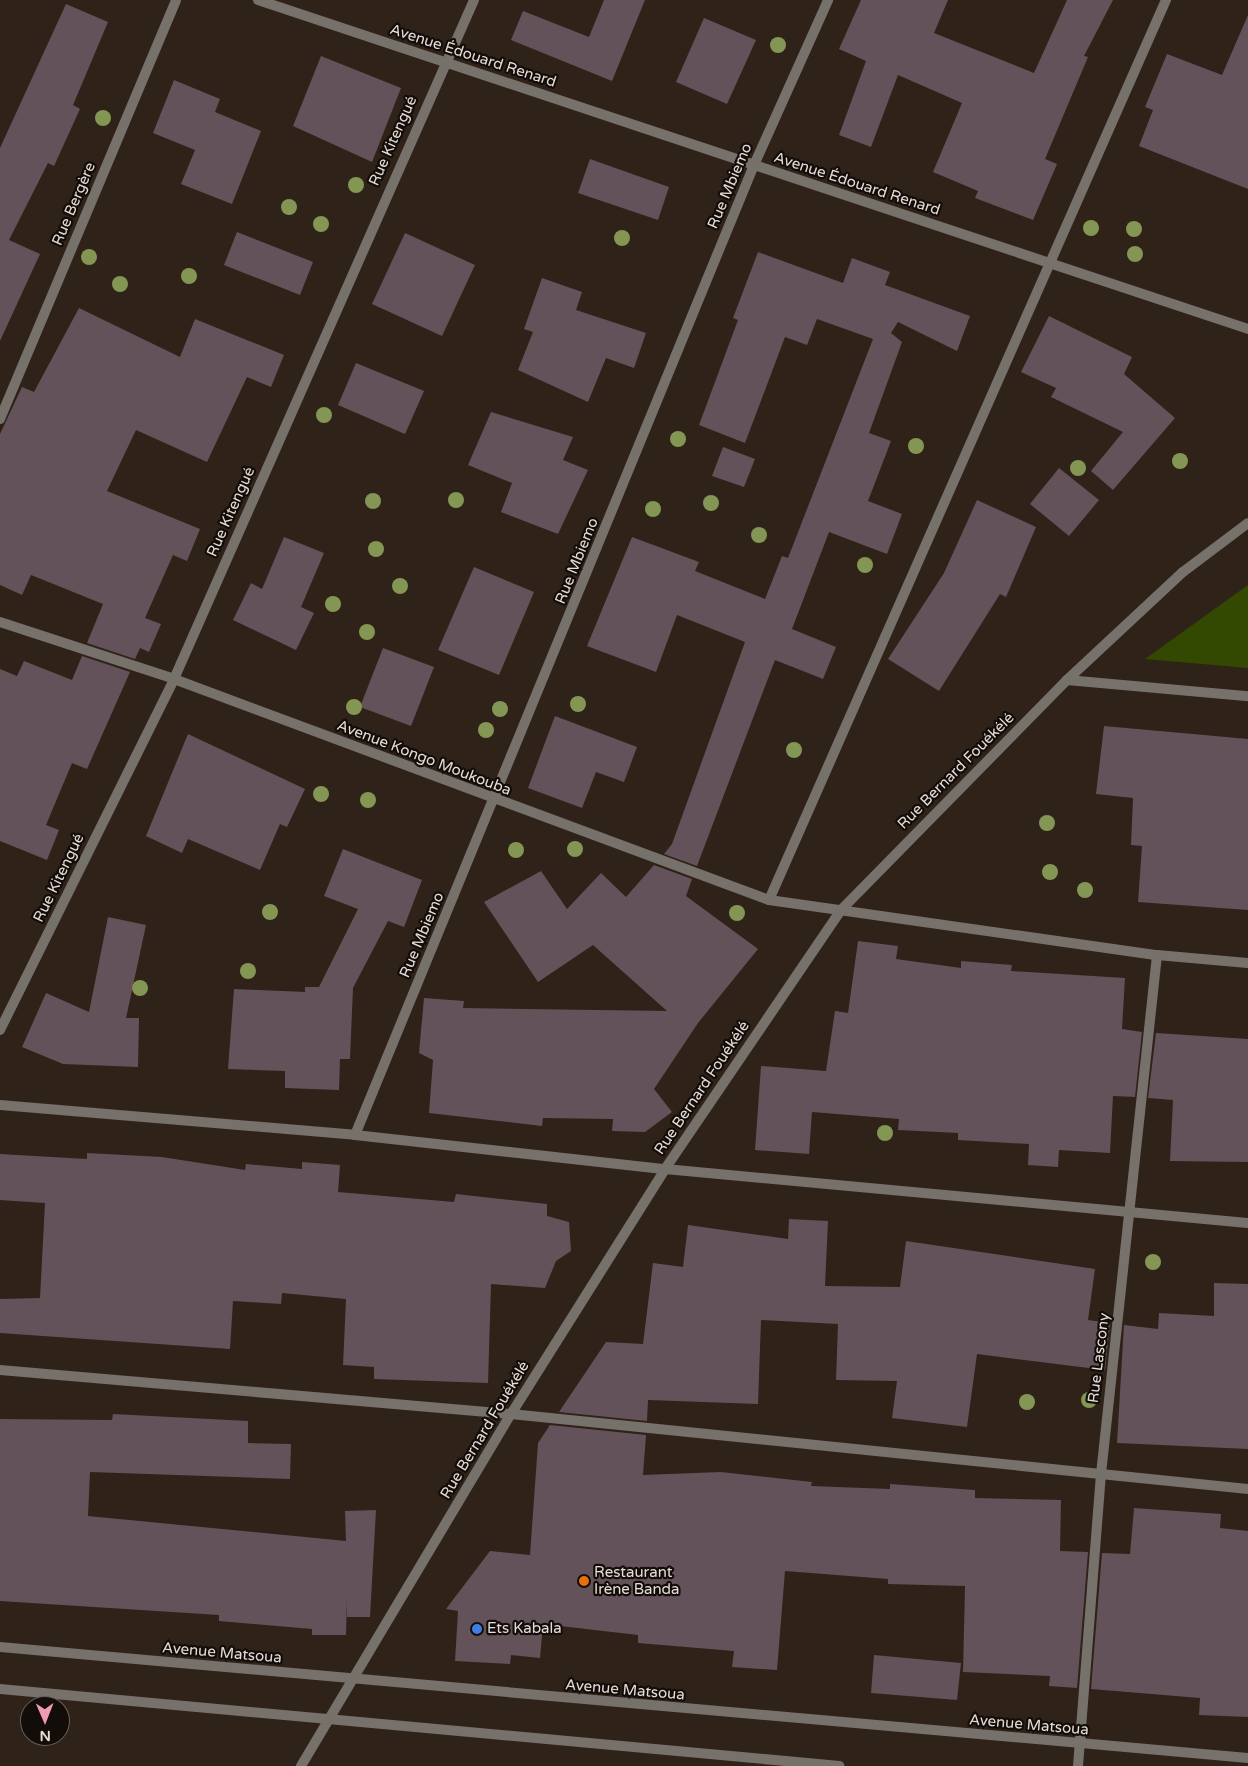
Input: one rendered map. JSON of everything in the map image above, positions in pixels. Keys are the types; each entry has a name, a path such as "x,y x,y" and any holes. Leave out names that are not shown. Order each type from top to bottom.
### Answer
{"street":[{"name":"Rue Bergère","path":"0,419 176,0"},
{"name":"Avenue Édouard Renard","path":"258,0 1248,329"},
{"name":"Rue Kitengué","path":"0,1030 174,679 444,62 474,0"},
{"name":"Rue Mbiemo","path":"356,1134 495,801 754,165 828,0"},
{"path":"769,900 1166,0"},
{"name":"Rue Bernard Fouékélé","path":"301,1766 354,1681 511,1414 665,1169 841,910 1067,680 1183,572 1248,523"},
{"name":"Avenue Kongo Moukouba","path":"0,622 174,679 495,801 769,900 1157,955 1248,963"},
{"path":"1067,680 1248,696"},
{"name":"Rue Lascony","path":"1078,1766 1101,1474 1131,1214 1157,955"},
{"path":"0,1105 356,1134 665,1169 1131,1214 1248,1223"},
{"path":"0,1370 511,1414 1248,1489"},
{"name":"Avenue Matsoua","path":"0,1647 354,1681 1248,1758"},
{"path":"0,1689 331,1717 839,1766"}],"green space":[{"path":"1248,585 1248,668 1145,659"}],"building":[{"path":"604,0 645,0 612,81 511,40 523,11 589,37"},
{"path":"861,0 948,0 934,33 1034,73 1067,0 1113,0 1084,56 1088,57 1045,159 1057,164 1033,220 975,198 978,191 933,172 962,103 898,75 871,147 839,135 866,61 839,49"},
{"path":"66,4 108,22 73,105 80,109 54,166 48,163 9,240 40,254 0,341 0,148"},
{"path":"1248,15 1248,189 1139,146 1153,110 1145,107 1167,54 1222,75"},
{"path":"704,18 756,40 727,104 676,82"},
{"path":"321,56 401,88 372,162 293,126"},
{"path":"174,80 220,99 215,112 261,131 232,204 181,184 195,150 153,133"},
{"path":"590,159 669,187 658,220 578,193"},
{"path":"237,232 313,262 300,295 224,265"},
{"path":"405,233 475,265 442,336 372,304"},
{"path":"758,252 843,283 852,258 890,272 885,285 970,316 957,351 898,322 891,333 902,342 869,433 891,441 868,501 902,514 887,554 829,532 792,629 836,647 823,679 775,660 697,866 664,854 672,844 745,642 677,615 656,672 587,646 632,537 699,562 695,571 765,599 782,556 788,558 873,339 817,319 807,345 785,337 745,443 699,425 738,320 733,318"},
{"path":"542,278 582,292 576,310 646,333 634,368 606,358 588,402 518,370 533,332 524,329"},
{"path":"79,308 180,357 195,319 284,355 271,387 247,377 207,462 136,430 107,491 200,529 187,561 173,555 145,618 161,624 149,652 140,648 135,659 87,643 103,604 31,575 22,595 0,585 0,434 22,387 34,392"},
{"path":"1049,316 1132,357 1124,374 1175,418 1113,490 1091,471 1123,432 1051,397 1056,388 1021,372"},
{"path":"356,363 424,391 405,434 338,405"},
{"path":"491,412 573,437 563,460 588,470 558,534 501,512 512,483 468,465"},
{"path":"723,447 755,459 744,487 712,476"},
{"path":"1059,468 1099,500 1069,536 1030,504"},
{"path":"977,500 1036,527 1006,597 1000,594 939,691 888,659 944,573"},
{"path":"284,537 324,553 301,607 314,613 296,650 233,620 251,583 262,589"},
{"path":"474,567 534,592 499,675 438,650"},
{"path":"383,648 434,667 411,726 360,707"},
{"path":"82,656 130,672 87,769 72,763 46,825 59,830 47,860 0,841 0,669 17,676 24,661 72,680"},
{"path":"555,716 637,747 624,782 596,772 582,808 528,788"},
{"path":"1104,726 1248,739 1248,910 1138,902 1142,846 1131,845 1133,798 1096,794"},
{"path":"188,734 305,789 287,827 280,824 260,870 188,839 182,853 146,836"},
{"path":"343,849 422,880 404,927 388,921 353,988 350,1059 340,1059 339,1090 285,1088 285,1071 228,1069 234,989 305,992 305,987 319,987 358,909 324,896"},
{"path":"654,865 692,879 686,896 758,949 698,1023 654,1089 672,1112 645,1132 612,1131 613,1119 543,1118 542,1126 429,1113 433,1060 419,1053 424,998 464,1001 463,1008 667,1011 593,945 538,982 484,902 541,871 567,909 601,873 626,897"},
{"path":"108,917 146,925 126,1018 139,1018 138,1067 63,1064 22,1047 46,993 89,1012"},
{"path":"858,941 898,946 896,959 961,968 961,961 1012,965 1011,971 1125,978 1122,1029 1142,1032 1135,1097 1113,1096 1110,1153 1059,1150 1058,1167 1028,1165 1029,1144 958,1140 958,1133 898,1130 899,1119 812,1112 809,1154 755,1150 761,1066 826,1071 835,1011 848,1013"},
{"path":"1156,1033 1248,1039 1248,1162 1170,1161 1173,1100 1148,1098"},
{"path":"87,1153 162,1157 245,1170 246,1164 302,1169 302,1162 340,1165 338,1192 454,1202 456,1194 547,1204 547,1216 569,1222 571,1251 556,1261 545,1288 491,1284 488,1383 374,1379 374,1367 343,1365 346,1299 282,1293 281,1304 233,1301 230,1349 0,1333 0,1299 40,1298 45,1203 0,1200 0,1154 87,1159"},
{"path":"789,1219 828,1221 825,1286 900,1287 906,1241 1095,1269 1088,1320 1110,1323 1105,1370 977,1354 967,1427 892,1418 897,1381 836,1380 838,1324 761,1320 758,1404 648,1400 647,1421 559,1412 606,1342 643,1344 653,1263 683,1267 688,1225 788,1239"},
{"path":"1214,1283 1248,1284 1248,1449 1117,1443 1124,1325 1158,1329 1159,1313 1214,1316"},
{"path":"113,1414 248,1421 248,1443 291,1444 290,1479 90,1472 88,1516 346,1541 345,1511 376,1510 370,1617 347,1617 347,1599 346,1635 312,1635 312,1629 219,1621 219,1615 0,1601 0,1419 112,1420"},
{"path":"550,1425 646,1435 643,1475 721,1472 812,1482 811,1486 890,1489 890,1484 975,1490 975,1498 1061,1500 1060,1551 1088,1552 1077,1688 1049,1686 1050,1676 963,1672 965,1586 888,1584 888,1579 785,1571 777,1670 732,1667 734,1651 638,1643 638,1635 543,1624 540,1658 511,1655 510,1664 455,1661 458,1611 446,1609 490,1551 530,1555 538,1443"},
{"path":"1134,1508 1221,1514 1220,1528 1248,1531 1248,1717 1199,1715 1200,1698 1091,1689 1102,1553 1130,1554"},
{"path":"874,1655 961,1663 957,1700 871,1693"}],"place":[{"name":"Restaurant Irène Banda","path":"584,1581"},
{"name":"Ets Kabala","path":"477,1629"}]}
